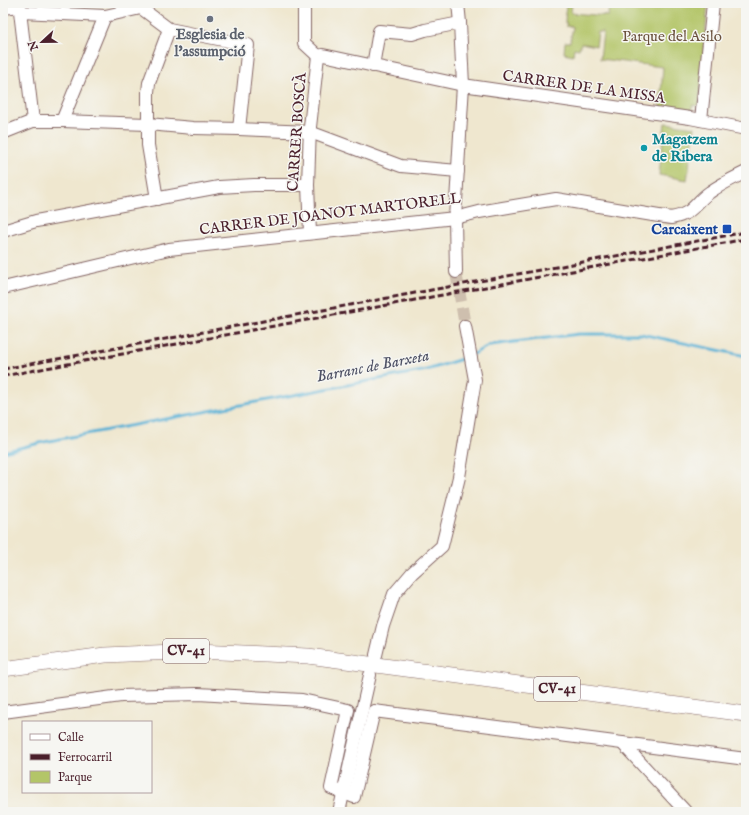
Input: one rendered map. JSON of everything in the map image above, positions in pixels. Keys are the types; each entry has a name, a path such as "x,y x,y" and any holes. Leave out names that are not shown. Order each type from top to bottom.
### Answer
{"main road":[{"name":"CV-41","path":"3,668 105,655 190,651 308,656 746,714"}],"street":[{"path":"456,272 455,218 463,85 458,3"},
{"path":"701,120 713,3"},
{"path":"304,6 304,43 318,56"},
{"path":"20,7 32,121"},
{"path":"3,8 20,7 105,16 141,8 169,29 248,45 239,129"},
{"path":"62,121 105,16"},
{"path":"373,66 379,31 412,34 460,23"},
{"path":"157,199 148,145 148,92 169,29"},
{"name":"CARRER DE LA MISSA","path":"318,56 323,55 463,85 701,120 746,129"},
{"name":"CARRER BOSCÀ","path":"310,234 308,185 310,132 318,56"},
{"path":"3,133 32,121 148,124 192,128 310,132 401,166 458,171"},
{"name":"CARRER DE JOANOT MARTORELL","path":"3,288 169,249 455,218 479,212 556,199 663,217 676,217 688,213 709,192 746,172"},
{"path":"3,231 36,221 219,188 254,185 308,185"},
{"path":"376,655 383,626 394,594 412,573 442,546 459,476 475,380 465,326"},
{"path":"339,812 370,675"},
{"path":"3,712 121,696 198,694 302,700 348,710 331,788 354,797 374,711 746,759"},
{"path":"622,743 686,812"}],"green space":[{"name":"Parque del Asilo","path":"566,3 572,3 571,13 608,16 609,3 708,3 699,106 692,105 692,112 660,108 663,67 600,59 603,32 598,32 596,46 581,43 579,49 574,48 573,55 564,53 565,42 570,42 573,27 566,26 567,23 565,23"},
{"path":"665,123 695,127 687,180 659,175"}],"waterway":[{"name":"Barranc de Barxeta","path":"473,354 490,345 579,334 641,334 746,356"},
{"name":"Barranc de Barxeta","path":"3,452 44,442 427,370 468,357"}],"tunnel":[{"path":"456,272 465,326"}],"railway":[{"path":"3,369 746,232"},
{"path":"3,376 746,239"}],"place":[{"name":"Esglesia de l'assumpció","path":"210,19"},
{"name":"Magatzem de Ribera","path":"644,148"},
{"name":"Carcaixent","path":"727,229"}]}
